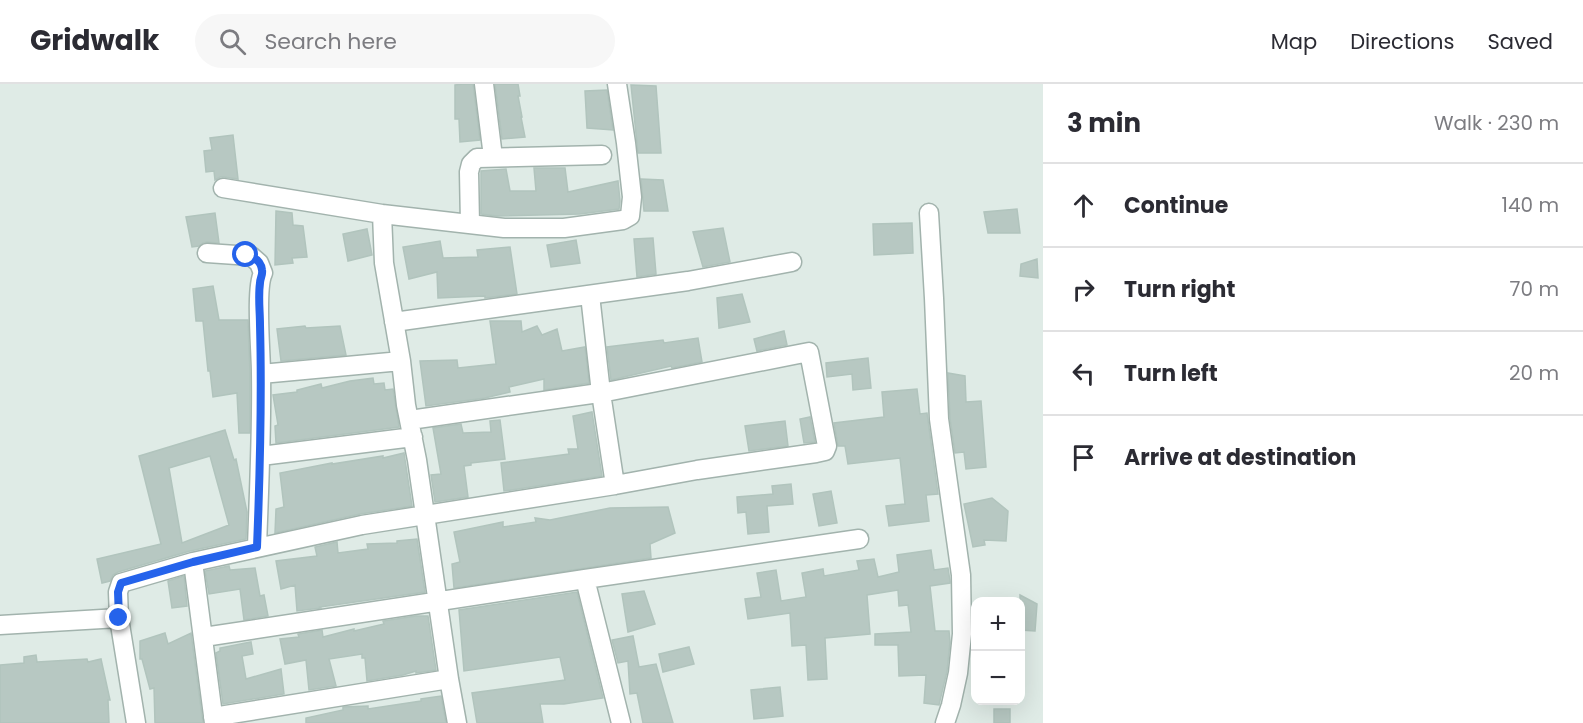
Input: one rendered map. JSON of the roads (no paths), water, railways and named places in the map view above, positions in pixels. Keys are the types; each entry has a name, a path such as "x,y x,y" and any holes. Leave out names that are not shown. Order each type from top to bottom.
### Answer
{"street":[{"path":"484,84 493,157"},
{"path":"223,188 382,214 504,228 564,228 623,220 631,213 632,197 616,84"},
{"path":"470,224 470,167 477,158 602,155"},
{"path":"929,213 939,419 961,575 962,634 958,673 945,723"},
{"path":"382,214 384,263 457,723"},
{"path":"207,253 246,255 255,258 263,273 259,295 261,456 257,547"},
{"path":"394,322 688,281 792,262"},
{"path":"590,295 601,393 615,485"},
{"path":"136,723 119,618 118,592 121,583 193,562 362,525 697,470 767,462 816,453 826,450 826,436 809,352 261,456"},
{"path":"261,374 401,361"},
{"path":"204,637 859,539"},
{"path":"193,562 214,720 449,679"},
{"path":"585,579 621,723"},
{"path":"0,626 119,618"}]}
